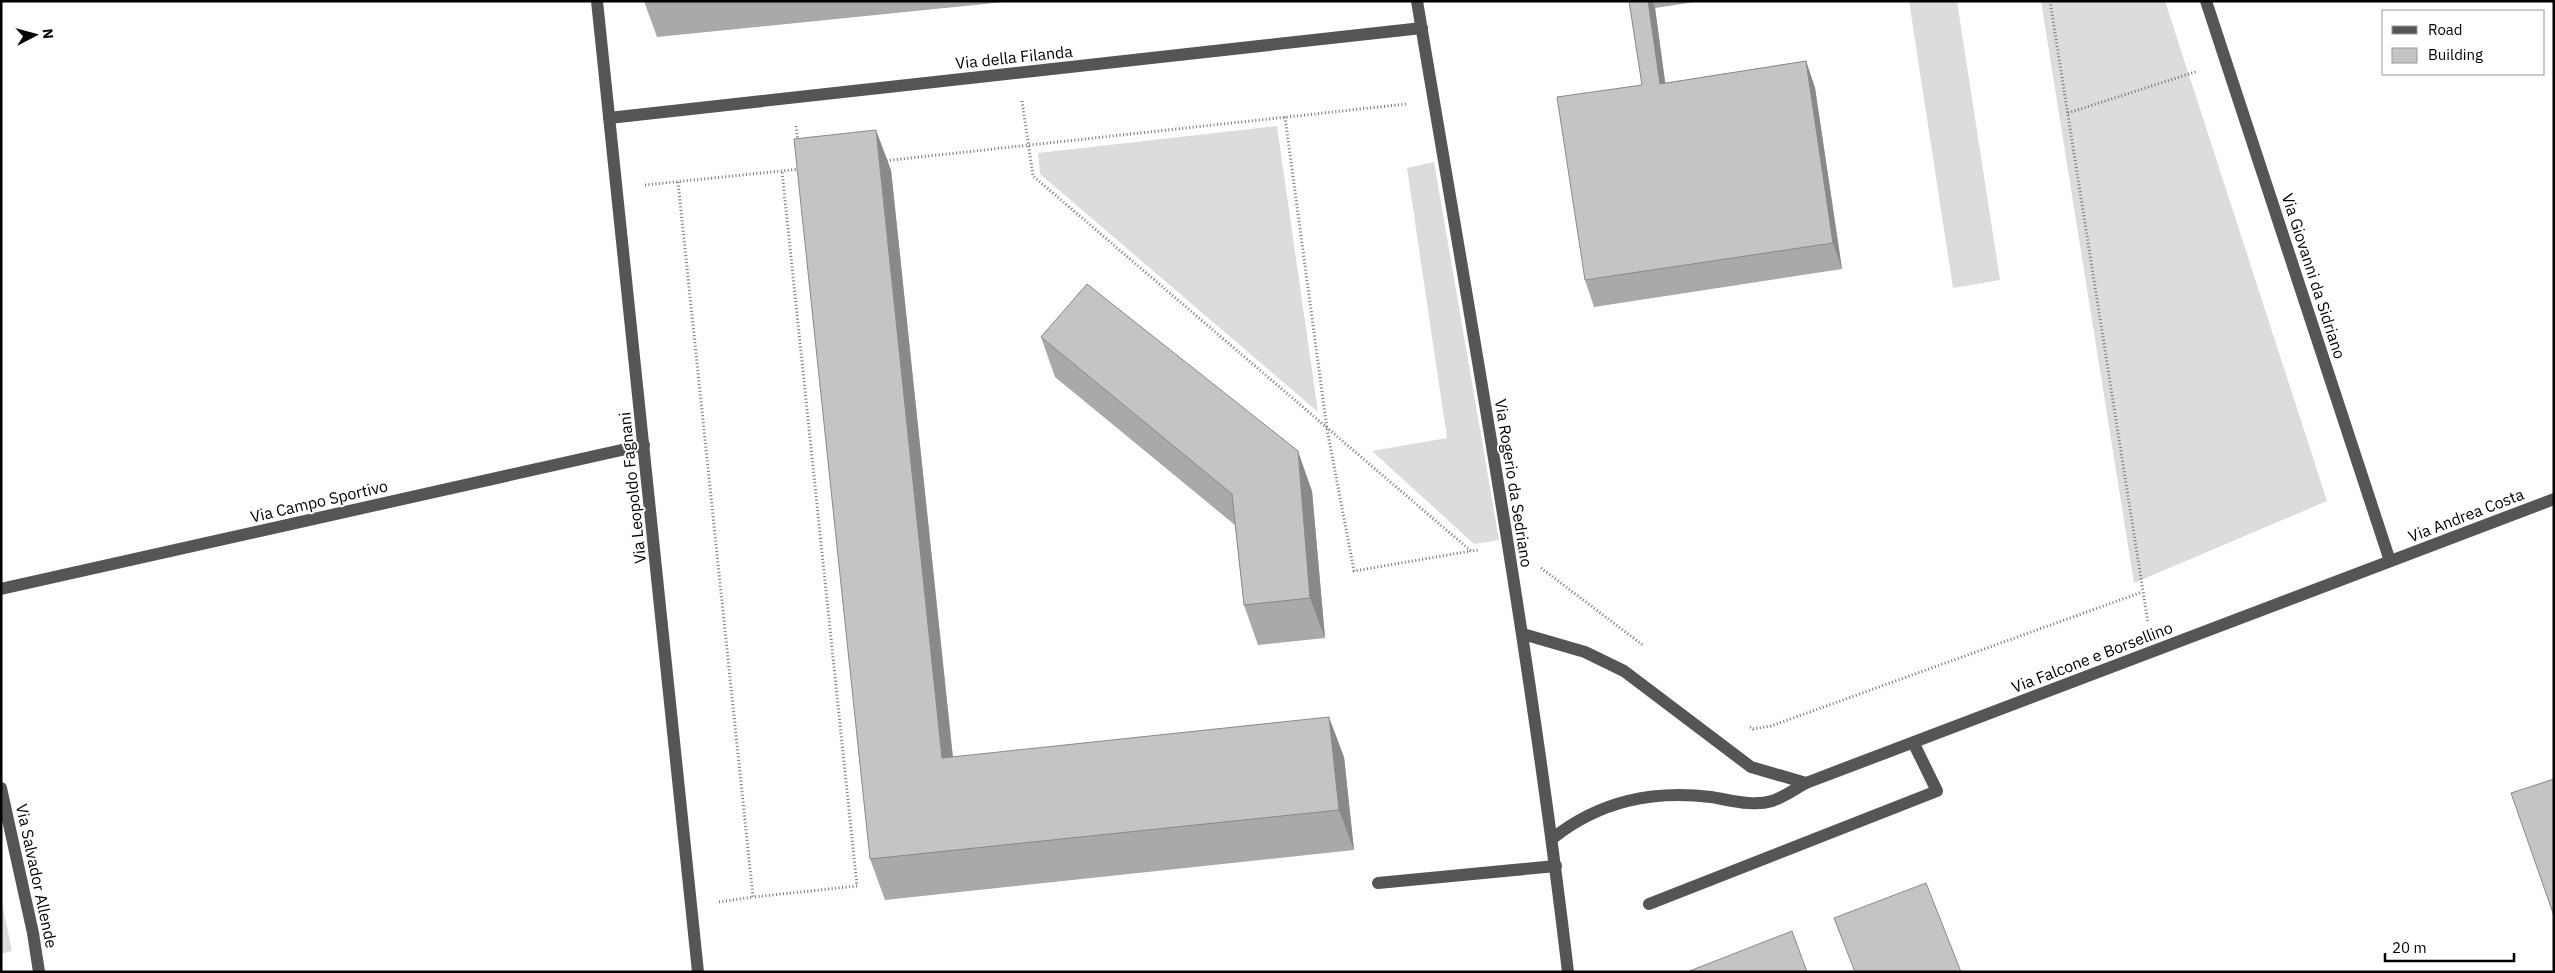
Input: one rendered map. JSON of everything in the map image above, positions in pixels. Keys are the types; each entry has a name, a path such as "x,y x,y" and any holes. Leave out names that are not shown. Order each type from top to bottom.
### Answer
{"street":[{"name":"Via Leopoldo Fagnani","path":"598,1 698,972"},
{"name":"Via Rogerio da Sedriano","path":"1417,1 1523,634 1553,838 1568,972"},
{"name":"Via Giovanni da Sidriano","path":"2209,2 2226,62 2390,561"},
{"name":"Via della Filanda","path":"609,118 1422,28"},
{"name":"Via Campo Sportivo","path":"1,589 644,444"},
{"name":"Via Andrea Costa","path":"2390,561 2554,499"},
{"name":"Via Falcone e Borsellino","path":"1553,838 1574,821 1612,804 1650,796 1687,795 1749,803 1772,801 1806,783 1914,744 2390,561"},
{"path":"1523,634 1585,652 1624,671 1751,767 1806,783"},
{"path":"1649,904 1936,791 1914,744"},
{"name":"Via Salvador Allende","path":"1,788 33,933 39,972"},
{"path":"1378,883 1556,866"}],"path":[{"path":"2050,1 2152,651"},
{"path":"2068,113 2226,62"},
{"path":"1018,73 1033,176 1471,551"},
{"path":"793,98 799,151"},
{"path":"880,161 1434,101"},
{"path":"1285,117 1327,429 1354,571 1508,545"},
{"path":"617,189 801,169 800,160"},
{"path":"678,182 753,897 857,886 782,171"},
{"path":"1538,566 1646,648"},
{"path":"1746,724 1753,729 1771,726 2142,592"}],"shaded area":[{"path":"1909,1 1957,1 2000,280 1953,288"},
{"path":"2041,1 2165,1 2327,501 2134,583"},
{"path":"1277,126 1318,412 1040,174 1038,153"},
{"path":"1434,162 1499,540 1474,544 1372,451 1447,438 1407,168"},
{"path":"1,898 12,951 1,954"}],"building":[{"path":"1629,1 1648,1 1660,84 1806,61 1833,243 1585,280 1557,97 1642,85"},
{"path":"876,130 942,758 1329,717 1339,810 870,859 794,139"},
{"path":"1087,284 1298,451 1310,598 1244,605 1232,494 1041,337"},
{"path":"2554,779 2554,916 2511,793"},
{"path":"1926,883 1961,972 1855,972 1834,918"},
{"path":"1792,931 1807,972 1687,972"}]}
